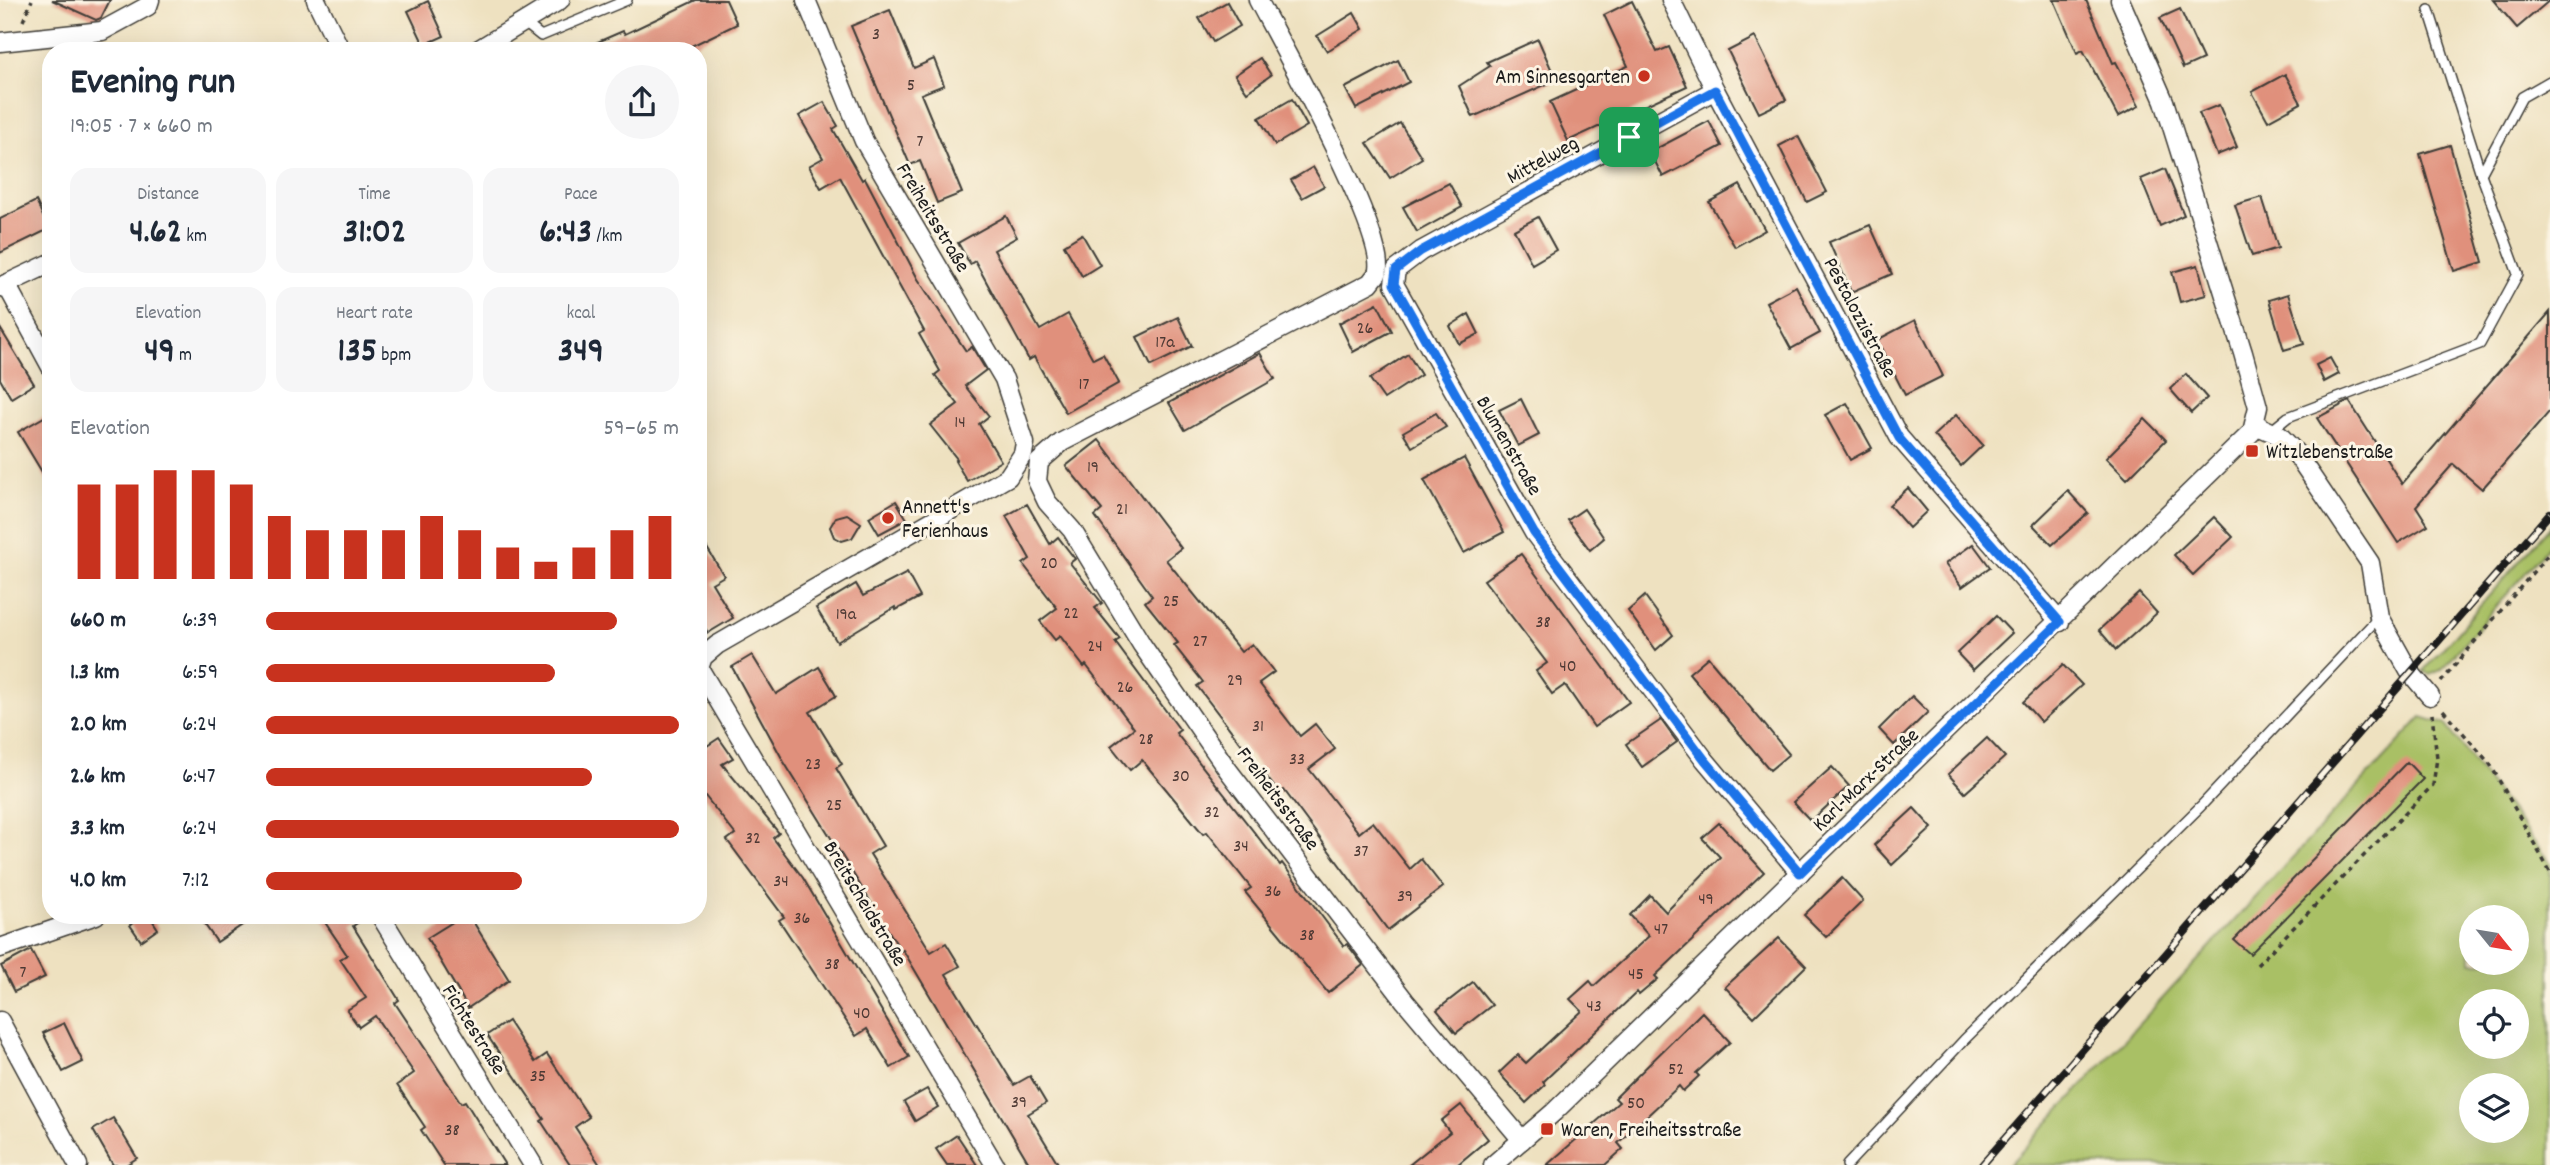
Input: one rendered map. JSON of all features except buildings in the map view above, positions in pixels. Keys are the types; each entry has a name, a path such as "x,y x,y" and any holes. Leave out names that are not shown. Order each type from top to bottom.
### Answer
{"street":[{"path":"0,42 102,31 148,6 150,0"},
{"path":"316,0 337,42"},
{"path":"493,42 526,24 560,0"},
{"name":"Freiheitsstraße","path":"806,0 864,141 999,368 1037,481 1048,502 1072,530 1142,645 1228,770 1380,970 1522,1140"},
{"name":"Blumenstraße","path":"1258,0 1346,176 1375,249 1395,289 1534,533 1705,760 1800,873"},
{"name":"Pestalozzistraße","path":"1671,0 1715,90 1899,438 2060,622"},
{"path":"2120,0 2164,102 2253,386 2261,424 2295,452 2370,563 2379,617 2409,671 2430,696"},
{"name":"Mittelweg","path":"1387,271 1715,90"},
{"path":"42,267 3,285 42,352"},
{"path":"707,654 1008,477 1031,458 1370,283 1387,271"},
{"name":"Karl-Marx-Straße","path":"1493,1165 1800,873 2261,424"},
{"name":"Breitscheidstraße","path":"707,686 995,1165"},
{"path":"0,948 70,924"},
{"name":"Fichtestraße","path":"386,924 533,1165"},
{"path":"0,1021 78,1165"}],"lane":[{"path":"526,24 541,36 627,0"},
{"path":"2261,424 2288,417 2480,344 2518,274 2481,174 2429,10"},
{"path":"2481,174 2522,97 2550,81"},
{"path":"1847,1165 1964,1040 2201,806 2379,617"}],"path":[{"path":"2257,965 2432,785 2437,758 2430,696 2550,552"},
{"path":"2430,696 2490,764 2550,872"}],"green space":[{"path":"2550,526 2550,545 2441,670 2430,675 2423,671"},
{"path":"2422,717 2445,724 2550,863 2550,1165 2009,1165"}],"railway":[{"path":"1982,1165 2550,513"}],"place":[{"name":"Am Sinnesgarten","path":"1644,76"},
{"name":"Witzlebenstraße","path":"2252,451"},
{"name":"Annett's Ferienhaus","path":"888,518"},
{"name":"Waren, Freiheitsstraße","path":"1547,1129"}],"route":[{"path":"1715,90 1899,438 2060,622 1800,873 1705,760 1534,533 1395,289 1393,280 1399,267 1421,251 1629,137 1715,90"}]}
